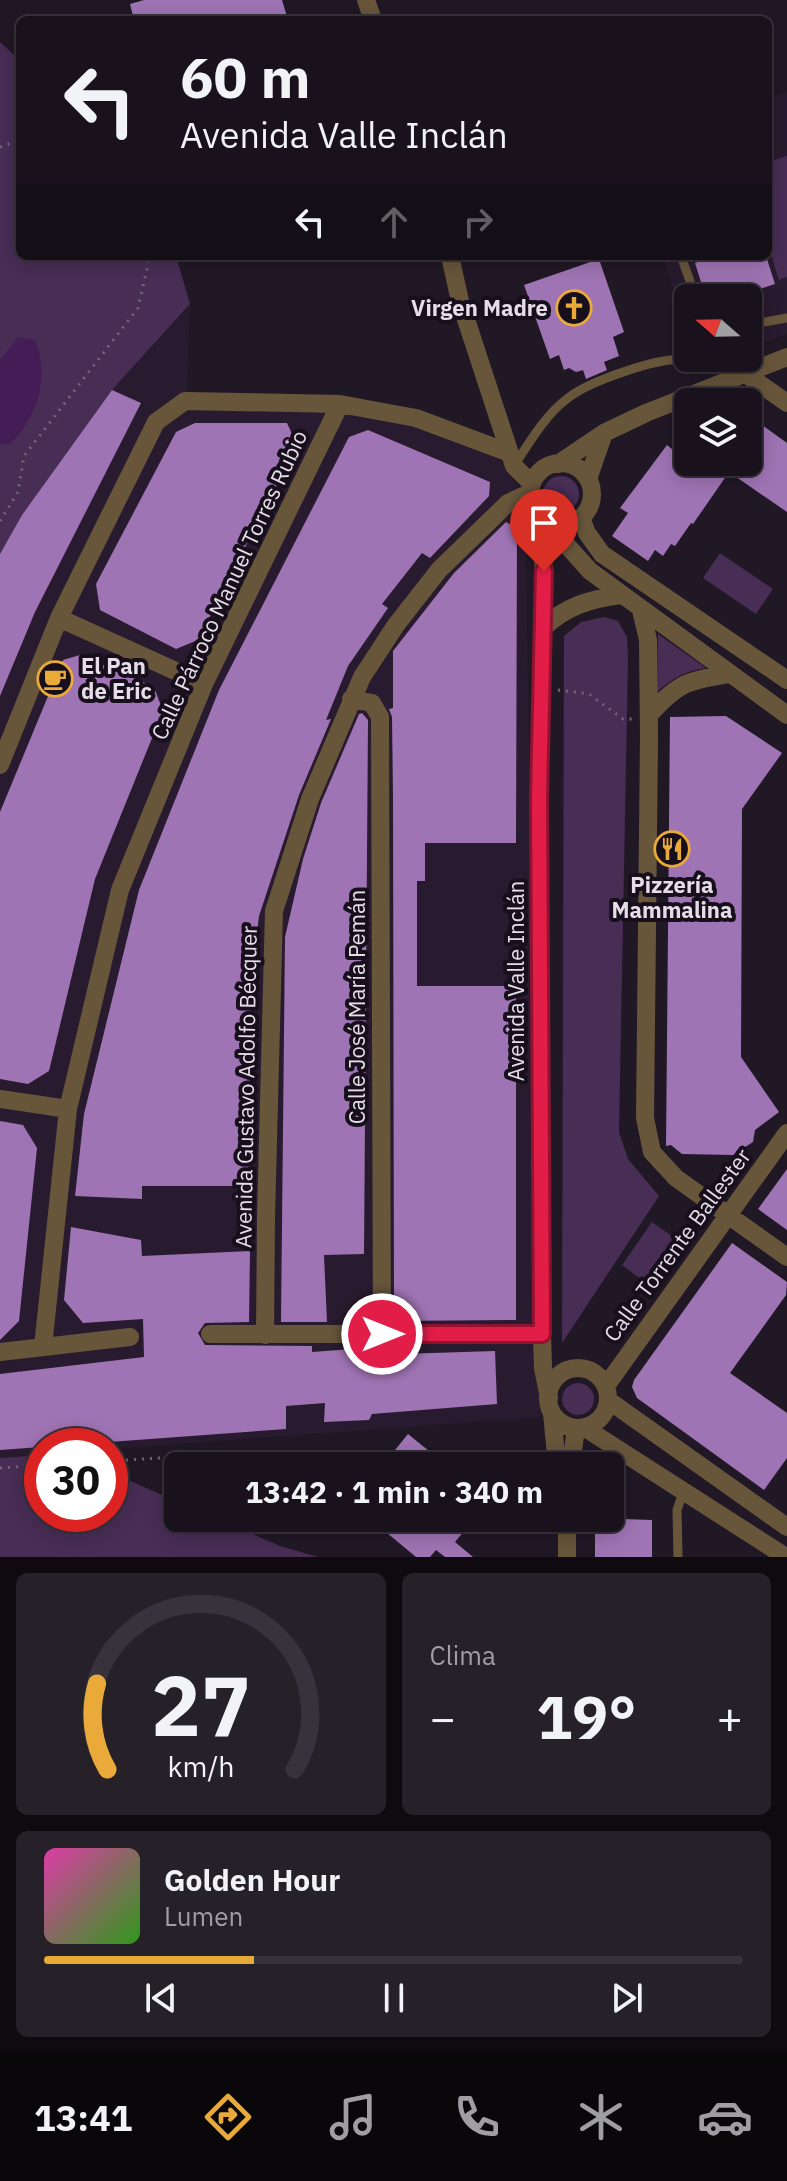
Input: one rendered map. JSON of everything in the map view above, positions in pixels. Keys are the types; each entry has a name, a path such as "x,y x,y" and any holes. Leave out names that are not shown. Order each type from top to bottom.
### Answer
{"street":[{"path":"451,260 460,301 512,460 531,488 531,503 539,516 559,525 581,518 588,510 592,500 588,479 604,433"},
{"path":"531,488 544,469 558,464 604,433 787,357"},
{"path":"747,375 787,403"},
{"path":"0,765 59,618 156,422 185,401 340,404 416,418 512,460"},
{"name":"Calle Párroco Manuel Torres Rubio","path":"43,1347 68,1109 120,890 204,684 340,404"},
{"path":"558,464 572,465 588,479"},
{"name":"Avenida Gustavo Adolfo Bécquer","path":"265,1335 274,911 310,799 362,677 396,625 439,570 508,503 531,488"},
{"name":"Avenida Valle Inclán","path":"539,516 544,571 539,812 542,1334 543,1368 555,1452"},
{"path":"581,518 602,554 787,680"},
{"path":"559,525 563,541 590,571 787,715"},
{"name":"Avenida Valle Inclán","path":"544,571 559,525"},
{"path":"543,628 558,614 579,603 621,595"},
{"path":"641,610 648,640 645,1118 652,1152 676,1178 787,1257"},
{"path":"59,618 204,684"},
{"path":"649,717 666,697 688,681 730,674"},
{"name":"Calle José María Pemán","path":"351,699 372,703 380,717 382,1334"},
{"path":"0,1099 68,1109"},
{"name":"Calle Torrente Ballester","path":"607,1393 728,1214 787,1133"},
{"path":"210,1334 542,1334 560,1360 572,1369"},
{"path":"0,1352 130,1337"},
{"path":"775,1554 684,1490 580,1428 567,1426 550,1406 553,1383 572,1369 591,1371 607,1393 787,1527"},
{"path":"572,1452 573,1438 580,1428 603,1415 607,1393"},
{"path":"567,1532 567,1557"}],"lane":[{"path":"682,260 691,284"},
{"path":"762,322 787,318"},
{"path":"512,460 568,397 650,363 682,359 747,375"},
{"path":"678,1557 677,1510 684,1490"}],"path":[{"path":"0,521 18,492 24,456 138,308 149,260"},
{"path":"542,689 589,694 623,719 649,717"},
{"path":"128,1460 164,1458"},
{"path":"0,1468 24,1466"}],"shaded area":[{"path":"0,42 16,56 16,260 177,260 190,304 112,390 22,515 0,554"},
{"path":"787,93 787,334 762,344 762,284 674,284 674,292 665,260 772,260 772,97"},
{"path":"787,156 787,277 779,280 772,258 772,161"},
{"path":"190,305 186,406 348,411 414,420 502,458 525,501 540,1417 128,1448 128,1428 24,1428 24,1456 0,1458 0,554 22,515 112,390"},
{"path":"18,337 35,340 41,368 39,395 20,433 10,444 0,444 0,360"},
{"path":"561,476 574,481 579,494 574,507 561,512 548,507 543,494 548,481"},
{"path":"720,553 773,589 756,614 703,578"},
{"path":"604,617 618,621 627,637 628,659 619,1132 628,1159 659,1196 562,1343 564,636 581,622"},
{"path":"658,634 706,668 680,676 657,692"},
{"path":"652,1222 680,1242 649,1285 622,1265"},
{"path":"578,1383 589,1388 594,1399 589,1410 578,1415 567,1410 562,1399 567,1388"},
{"path":"24,1456 24,1532 128,1532 128,1480 164,1496 164,1532 248,1532 280,1546 318,1557 0,1557 0,1458"}],"building":[{"path":"144,0 282,0 287,16 133,16 130,4"},
{"name":"Virgen Madre","path":"599,260 624,332 613,337 619,356 604,362 607,370 586,379 583,370 564,370 559,355 550,359 524,285"},
{"path":"704,260 767,260 775,284 762,288 762,284 702,284 695,263"},
{"path":"112,390 141,403 35,612 0,696 0,554 22,515"},
{"path":"195,423 287,423 297,445 198,640 176,649 100,610 96,584 176,432"},
{"path":"762,425 787,443 787,512 735,476 762,476"},
{"path":"368,430 490,482 489,496 430,558 422,553 382,604 388,608 348,666 326,720 331,719 299,795 259,916 251,983 251,1186 142,1186 142,1199 75,1196 84,1114 139,890 219,690 349,437"},
{"path":"667,445 674,451 674,476 726,476 675,546 671,544 663,556 655,550 648,561 612,536 628,513 620,508"},
{"path":"506,522 517,528 516,843 425,843 425,881 417,881 417,986 516,986 516,1320 394,1321 393,796 392,717 389,709 393,708 393,651 454,573"},
{"path":"80,655 154,687 163,711 95,879 49,1071 28,1084 0,1079 0,812 63,660"},
{"path":"362,713 368,720 364,1254 324,1255 327,1322 281,1322 285,937 303,859 321,803"},
{"path":"726,716 782,753 742,809 741,1057 779,1112 755,1130 753,1142 733,1155 682,1154 671,1145 666,1146 670,717"},
{"path":"0,1121 23,1125 37,1148 19,1321 0,1340"},
{"path":"787,1169 787,1230 758,1209"},
{"path":"71,1227 141,1240 142,1256 250,1251 249,1322 205,1323 198,1333 205,1345 312,1346 312,1352 366,1348 369,1355 495,1351 497,1404 372,1414 369,1420 324,1422 325,1403 286,1406 286,1429 128,1441 128,1428 24,1428 24,1448 0,1450 0,1374 144,1357 143,1319 83,1323 64,1300"},
{"path":"732,1243 787,1282 786,1295 730,1373 787,1413 787,1458 764,1490 637,1398 632,1387"},
{"path":"408,1434 429,1451 428,1452 393,1452"},
{"path":"624,1519 652,1520 652,1557 595,1557 595,1532 624,1532"},
{"path":"386,1532 463,1532 455,1542 473,1557 445,1557 436,1550 430,1557 416,1557"}],"place":[{"name":"Virgen Madre","path":"574,308"},
{"name":"El Pan de Eric","path":"55,679"},
{"name":"Pizzería Mammalina","path":"672,849"}],"route":[{"path":"382,1334 542,1334 539,797 544,571"}]}
